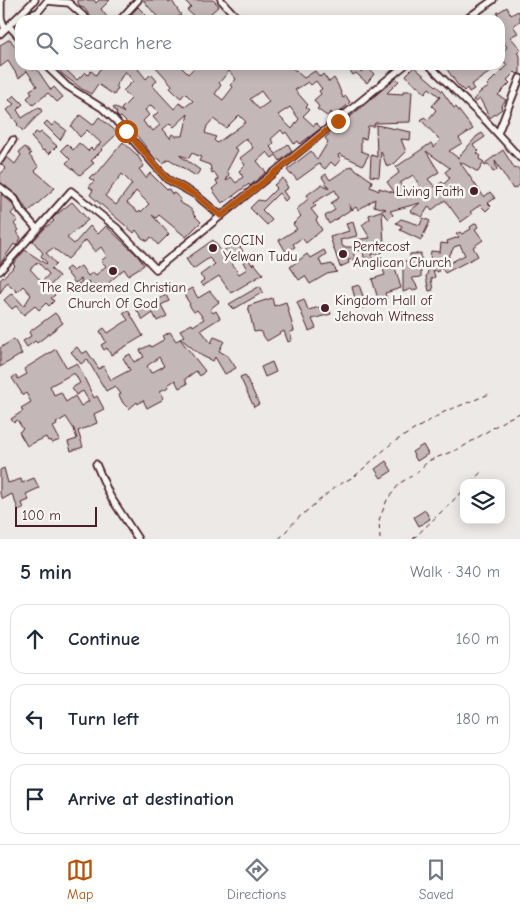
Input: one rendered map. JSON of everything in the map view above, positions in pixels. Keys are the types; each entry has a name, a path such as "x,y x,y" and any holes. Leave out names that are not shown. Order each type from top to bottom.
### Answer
{"street":[{"path":"1,0 1,18 5,28"},
{"path":"20,15 35,0"},
{"path":"124,15 138,0"},
{"path":"221,0 234,15"},
{"path":"472,15 493,0"},
{"path":"29,15 38,12 47,1 69,3 82,15"},
{"path":"0,34 15,20"},
{"path":"50,70 67,86 102,108 114,119 167,179 196,195 221,216"},
{"path":"0,271 71,191 118,228 156,269 399,70"},
{"path":"434,70 498,133 520,158"},
{"path":"498,133 520,78"},
{"path":"0,160 13,140"},
{"path":"0,187 15,199 21,211 38,229"},
{"path":"96,464 110,496 138,539"}],"path":[{"path":"279,539 296,520 335,487 355,476 392,443 444,412 492,393"},
{"path":"380,539 379,520 387,500 400,483 418,472 428,461 461,448 520,413"},
{"path":"475,479 481,472"},
{"path":"413,539 460,494"}],"building":[{"path":"77,0 94,0 96,3 99,0 110,0 101,9 106,15 89,15 84,8 80,7"},
{"path":"143,0 166,0 169,3 172,1 181,15 156,15"},
{"path":"184,0 213,0 219,6 211,13 213,15 192,15 187,10 191,7"},
{"path":"138,7 146,15 131,15"},
{"path":"507,7 511,15 518,11 520,14 520,21 513,26 518,33 510,37 520,48 520,51 517,53 520,56 520,73 517,74 515,72 507,80 510,83 498,95 506,100 501,106 502,109 490,118 480,99 476,102 473,100 480,92 489,87 487,85 502,70 505,70 507,65 505,62 505,49 507,47 505,44 505,15 498,15 497,13"},
{"path":"10,39 15,46 15,70 37,70 51,90 54,87 63,97 57,102 48,93 33,105 27,98 32,94 30,90 37,86 27,71 19,78 8,61 0,67 0,45"},
{"path":"59,70 66,70 77,80 85,72 88,75 91,71 96,75 99,70 139,70 146,79 151,74 157,81 152,85 174,109 179,103 185,107 193,101 185,93 181,98 176,94 170,88 172,85 158,70 184,70 188,74 192,70 295,70 304,78 315,71 320,77 323,74 329,82 334,78 343,98 346,96 350,102 338,114 333,116 331,112 327,116 317,109 319,107 314,100 321,94 319,91 322,89 316,81 311,85 308,82 295,90 308,105 306,107 309,110 303,116 314,126 316,123 321,128 300,144 298,141 294,144 286,132 284,134 281,130 271,139 274,143 270,147 276,154 288,144 292,151 280,161 276,155 272,158 267,152 257,161 266,172 250,186 249,184 222,203 212,189 218,184 216,181 219,179 214,172 212,173 210,165 199,161 201,157 192,153 189,158 179,155 200,170 196,176 169,159 163,163 158,158 156,160 131,128 129,129 128,124 116,114 113,108 115,107 124,113 121,109 131,99 123,91 133,81 125,71 116,86 118,88 114,95 98,84 91,94","holes":["229,71 236,79 231,85 233,87 223,100 215,94 221,85 219,83","261,91 269,102 259,109 250,99","151,105 158,112 153,117 160,125 153,131 143,121 149,115 145,110","290,107 299,119 292,129 278,115","188,114 183,136 172,134 170,138 163,129 170,123 174,127","239,115 246,122 217,143 214,140 216,137 205,133 207,126 213,119 226,128","246,138 253,148 240,158 245,165 239,171 243,177 236,183 231,177 226,181 229,174 227,171 238,150 234,148"]},
{"path":"360,70 361,72 363,70 370,70 374,74 367,83 356,73 353,75 350,71"},
{"path":"411,70 418,70 442,91 473,129 459,138 462,143 449,151 458,158 477,136 482,133 485,137 473,145 479,151 477,153 481,156 479,159 484,162 478,172 459,161 484,197 490,192 495,198 488,203 491,206 486,211 480,205 461,222 445,200 432,210 429,206 422,217 410,211 420,203 390,211 393,215 389,219 382,212 383,252 372,254 373,260 368,260 368,258 364,258 363,250 355,251 354,240 370,238 362,225 370,219 369,215 386,209 374,206 375,199 358,210 356,207 352,210 349,204 350,210 329,224 325,216 335,210 331,203 339,198 335,190 313,203 316,206 311,209 318,218 316,220 322,230 306,243 302,238 293,244 295,247 286,252 279,240 297,229 293,224 301,216 296,210 309,198 307,195 322,184 329,188 322,177 326,174 330,180 351,166 372,181 370,187 379,191 379,188 395,193 387,182 399,173 396,167 431,143 434,148 440,140 421,120 424,117 428,120 436,110 432,106 440,97 429,88 425,93 406,75","holes":["426,151 450,168 445,172 450,178 444,184 442,182 435,187 428,179 439,172","413,175 420,186 407,194 400,183"]},
{"path":"447,70 493,70 471,85 474,89 469,92 467,88 464,91"},
{"path":"396,78 399,81 387,93 403,94 403,91 412,91 410,122 375,123 374,126 368,126 366,139 361,138 361,151 369,154 363,165 339,154 338,156 341,159 335,166 331,162 325,169 319,164 297,180 291,175 287,170 311,151 317,160 328,142 325,138"},
{"path":"14,95 23,104 17,110 22,118 39,107 42,111 23,131 7,110 14,104 9,100"},
{"path":"80,115 93,125 99,117 118,133 91,161 94,163 80,175 66,163 70,159 61,150 67,144 73,150 79,143 88,151 91,148 93,150 101,143 87,130 80,137 71,126"},
{"path":"47,121 52,126 55,122 66,130 60,140 44,124"},
{"path":"376,125 411,132 410,140 401,139 406,152 394,164 387,167 381,151 379,177 370,176 371,155 377,157"},
{"path":"36,132 39,134 41,132 57,146 49,154 43,151 31,137"},
{"path":"123,142 137,155 144,166 139,169 146,178 150,173 167,190 169,189 172,194 174,193 181,199 179,202 194,212 193,214 201,222 186,237 159,215 156,218 152,215 169,234 158,245 151,237 148,241 142,238 136,230 134,233 90,195 93,190 89,187 94,181 89,178 93,174 95,176","holes":["122,174 132,184 116,205 105,196","136,191 149,204 141,212 140,210 138,212 127,203"]},
{"path":"25,147 39,167 35,171 55,188 28,212 18,196 0,182 0,174 6,169 1,164 7,157 15,164 21,155 19,152"},
{"path":"503,150 515,169 517,167 520,171 520,185 513,189 495,161 497,170 493,172 488,164 485,166 484,164"},
{"path":"283,178 288,188 283,191 288,198 285,201 279,193 262,210 272,220 267,225 250,208 258,200 264,201 277,188 274,185"},
{"path":"1,194 11,202 15,209 11,214 18,220 14,224 19,230 17,232 21,238 16,246 14,244 0,264"},
{"path":"72,202 88,220 67,238 74,244 90,226 98,234 106,226 137,255 144,265 128,275 124,269 98,290 88,281 80,287 78,284 82,281 81,279 75,283 65,270 69,267 73,271 81,266 88,276 93,272 96,275 106,266 101,261 107,256 101,247 95,252 86,240 68,259 53,248 46,253 56,264 51,269 59,276 48,288 55,295 51,298 54,301 49,306 46,303 39,310 35,306 24,315 16,306 12,309 4,300 12,293 24,306 31,295 23,286 17,292 7,282 0,293 0,280 15,266 13,264 25,250 47,263 41,256 43,253 33,241 54,221 52,219","holes":["38,262 49,274 42,282 30,269"]},
{"path":"423,218 430,221 421,240 400,230 402,226 396,223 401,219 420,225"},
{"path":"353,222 357,236 340,240 343,247 352,247 355,259 348,260 349,263 340,267 330,237 349,231 346,224"},
{"path":"476,223 478,227 475,229 483,240 473,247 478,256 445,273 440,265 438,272 433,270 435,277 431,279 433,290 429,291 426,277 432,259 430,259 431,251 440,252 441,243 448,244 447,241 459,237 456,234 460,232 462,234 471,229 470,227","holes":["460,245 465,255 444,266 454,247"]},
{"path":"213,240 222,252 236,241 243,251 232,258 234,261 231,262 239,274 247,269 243,262 248,258 252,265 254,263 263,274 231,293 219,276 203,286 200,283 204,280 200,275 215,264 209,258 193,269 186,259"},
{"path":"324,250 326,254 319,259 322,266 332,264 337,272 327,274 310,284 305,276 299,280 290,267 307,254 310,258"},
{"path":"421,253 421,277 412,278 418,288 413,291 411,289 403,292 403,261 410,261 410,254"},
{"path":"394,264 401,288 385,293 387,300 379,302 372,279 385,275 382,267"},
{"path":"359,285 367,307 362,308 359,301 356,302 352,287"},
{"path":"260,286 263,292 234,309 229,304"},
{"path":"192,288 198,298 210,291 219,302 210,309 213,313 216,311 220,318 201,330 211,343 214,337 224,341 219,351 228,356 236,368 225,374 215,357 213,361 202,356 180,338 184,336 180,330 192,324 193,326 204,319 197,310 194,312 183,293"},
{"path":"166,295 169,301 161,305 167,316 157,321 153,313 143,320 131,301 137,297 144,308"},
{"path":"272,298 274,306 286,302 294,331 290,332 292,340 288,342 284,331 267,341 260,331 254,332 248,306"},
{"path":"304,299 308,310 328,305 331,314 312,319 316,328 309,331 297,302"},
{"path":"128,310 143,336 111,355 107,348 104,350 101,345 106,342 100,331 104,328 108,333 128,320 123,313"},
{"path":"55,313 63,323 37,343 35,341 27,347 23,341 31,336 29,332"},
{"path":"170,332 176,341 180,339 205,371 200,376 196,371 185,379 187,384 179,388 175,380 168,385 169,387 160,391 164,398 162,400 147,408 143,400 138,404 137,402 129,409 123,403 119,395 121,394 115,386 106,391 87,359 81,364 71,352 77,347 82,354 87,351 99,369 103,366 111,380 130,370 123,358 130,354 134,362 144,357 140,350 150,345 151,347 165,339 163,336","holes":["159,357 164,366 151,373 147,366"]},
{"path":"14,339 22,354 0,367 0,348"},
{"path":"56,349 67,368 77,363 94,398 97,396 104,409 94,414 97,423 78,431 83,447 71,451 68,442 77,439 74,429 66,417 53,427 60,440 52,443 46,437 27,446 19,432 23,429 17,420 14,423 11,419 23,411 21,408 31,402 26,393 23,395 12,378 16,375 18,379 27,374 24,369","holes":["75,374 80,383 72,388 76,395 83,391 89,401 81,406 75,396 66,402 61,392 54,395 50,386"]},
{"path":"272,362 276,372 265,377 261,367"},
{"path":"245,375 259,404 254,407 240,377"},
{"path":"423,445 428,454 417,461 412,452"},
{"path":"386,461 392,471 381,478 375,469"},
{"path":"4,468 8,483 21,479 22,483 34,478 39,488 26,494 29,500 22,503 24,508 19,511 12,494 3,499 0,494 0,470"},
{"path":"425,510 430,519 419,526 414,517"}],"place":[{"name":"Living Faith","path":"474,191"},
{"name":"COCIN Yelwan Tudu","path":"213,248"},
{"name":"Pentecost Anglican Church","path":"343,254"},
{"name":"The Redeemed Christian Church Of God","path":"113,271"},
{"name":"Kingdom Hall of Jehovah Witness","path":"325,308"}],"route":[{"path":"126,131 167,179 196,195 221,216 338,121"}]}
